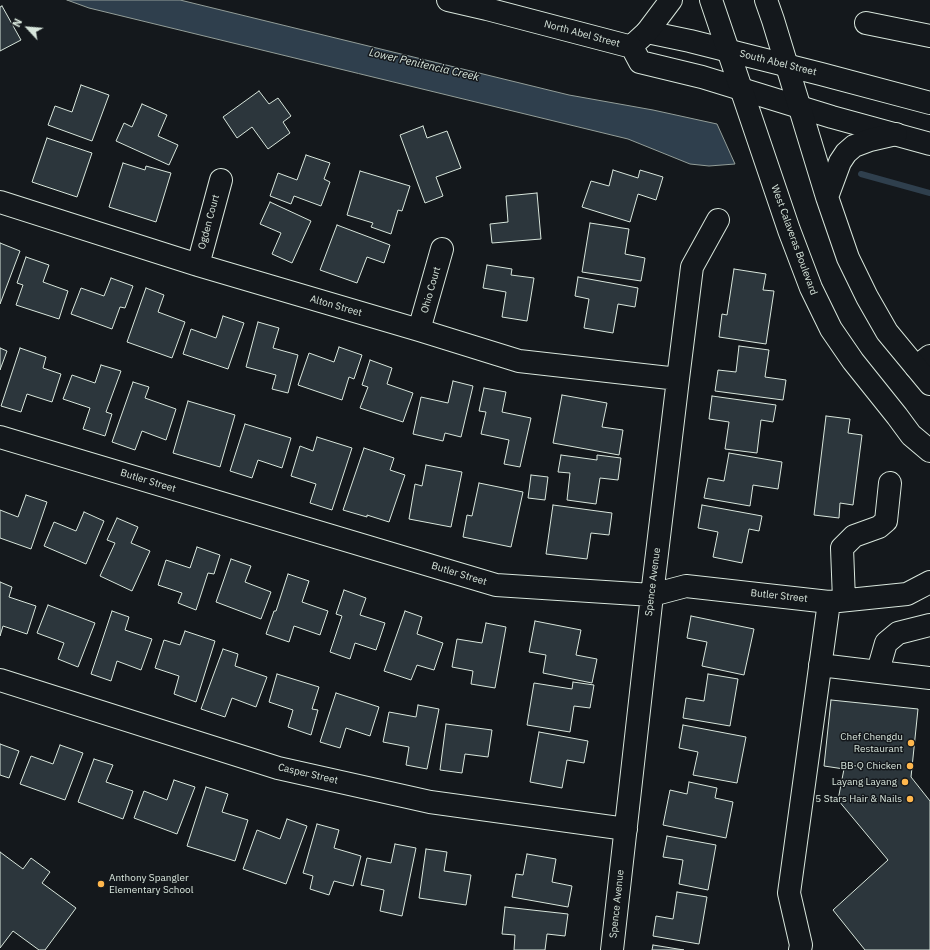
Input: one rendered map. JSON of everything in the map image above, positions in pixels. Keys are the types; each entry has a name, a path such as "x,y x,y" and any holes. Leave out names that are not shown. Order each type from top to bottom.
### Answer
{"main road":[{"name":"North Abel Street","path":"448,0 488,4 632,47 640,62 702,77 799,107"},
{"path":"632,47 647,32 672,0"},
{"name":"West Calaveras Boulevard","path":"711,0 789,230 811,288 832,329 853,361 911,435 930,451"},
{"path":"766,0 827,197 848,258 867,297 887,332 923,362 930,384"},
{"path":"866,23 930,36"},
{"name":"South Abel Street","path":"647,32 729,51 930,103"},
{"path":"799,107 930,144"},
{"path":"827,197 840,162 846,153 854,146 870,140 896,134"},
{"name":"Ogden Court","path":"198,265 221,180"},
{"name":"Alton Street","path":"0,202 198,265 519,361 678,379"},
{"name":"Spence Avenue","path":"612,950 652,595 692,267 718,220"},
{"name":"Ohio Court","path":"419,330 442,249"},
{"name":"Butler Street","path":"0,437 496,585 652,595 686,586 836,601 907,594 930,582"},
{"path":"802,948 789,893 820,665 836,601 842,548 854,536 879,527 886,521 890,483"},
{"path":"878,671 886,643 898,634 930,625"},
{"path":"820,665 930,678"},
{"name":"Casper Street","path":"0,680 278,768 430,802 626,829"}],"water":[{"path":"67,0 180,0 569,95 653,110 717,124 735,164 709,166 690,164 628,139 89,8"}],"building":[{"path":"2,6 21,40 0,51 0,7"},
{"path":"81,85 109,95 92,141 48,125 55,106 72,112"},
{"path":"259,91 269,104 278,98 291,116 283,122 290,133 268,149 252,127 237,138 223,117"},
{"path":"142,104 167,115 158,136 178,145 169,165 116,141 124,123 132,127"},
{"path":"423,126 427,138 447,131 461,168 436,177 443,196 425,203 400,135"},
{"path":"47,138 92,153 77,197 32,182"},
{"path":"306,155 330,163 324,179 330,182 321,206 294,196 291,204 270,196 278,173 297,180"},
{"path":"123,163 145,170 146,166 171,173 156,222 109,207"},
{"path":"613,170 638,178 640,170 663,177 656,200 638,194 630,222 582,207 591,181 609,186"},
{"path":"360,171 410,186 402,211 398,210 391,234 371,227 373,223 347,215"},
{"path":"537,193 541,239 492,243 490,224 508,222 506,196"},
{"path":"270,202 311,221 292,263 272,254 281,233 260,224"},
{"path":"590,223 629,229 625,254 645,258 641,281 582,272"},
{"path":"337,225 390,245 384,263 367,257 357,283 320,270"},
{"path":"0,243 20,251 0,304"},
{"path":"26,257 49,265 43,282 68,291 59,319 16,305 23,285 17,283"},
{"path":"487,265 512,269 511,275 534,278 527,321 502,317 506,292 483,288"},
{"path":"734,269 766,274 763,290 774,291 766,344 719,337 722,314 727,315"},
{"path":"578,277 638,288 635,307 618,304 613,333 584,328 589,299 575,296"},
{"path":"111,278 133,286 125,308 120,307 112,329 71,314 81,288 104,296"},
{"path":"146,288 164,295 158,312 185,322 172,358 127,342"},
{"path":"223,316 244,323 228,369 183,354 191,329 216,338"},
{"path":"258,322 279,328 273,348 298,355 288,393 272,389 276,375 246,367"},
{"path":"739,346 769,350 765,377 786,380 783,400 715,391 718,370 736,372"},
{"path":"339,347 362,355 354,379 349,377 342,400 298,385 309,353 334,362"},
{"path":"0,348 7,351 0,370"},
{"path":"20,348 46,357 43,368 61,374 52,402 27,394 21,412 1,406"},
{"path":"370,360 392,368 387,384 413,393 403,422 360,408 368,387 362,385"},
{"path":"101,365 121,371 106,412 112,414 105,436 83,429 90,408 63,399 72,375 95,383"},
{"path":"453,381 473,386 461,437 445,433 443,441 413,434 421,397 448,403"},
{"path":"133,382 149,387 145,398 176,409 166,440 142,431 135,450 112,442"},
{"path":"484,388 506,392 502,412 531,418 520,467 504,464 509,440 481,434 486,412 479,411"},
{"path":"562,395 607,403 602,427 623,430 619,455 553,443"},
{"path":"712,396 776,405 773,422 761,420 757,453 725,449 729,422 709,419"},
{"path":"188,401 235,415 220,467 173,453"},
{"path":"826,416 850,419 848,433 862,435 853,505 840,503 839,518 814,515"},
{"path":"245,424 291,438 282,468 258,460 252,478 230,471"},
{"path":"317,437 352,448 332,510 310,503 316,484 291,476 300,446 313,451"},
{"path":"364,448 394,458 390,470 405,475 389,522 367,515 367,517 343,510"},
{"path":"729,453 782,462 778,489 753,485 750,506 704,498 708,478 724,481"},
{"path":"561,455 597,460 597,455 621,458 618,480 600,478 596,504 567,500 570,473 558,472"},
{"path":"426,465 462,472 451,527 409,519 415,484 422,486"},
{"path":"531,475 548,477 545,500 528,498"},
{"path":"479,483 523,492 511,547 463,537 467,515 472,516"},
{"path":"26,495 47,502 31,549 0,538 0,510 18,517"},
{"path":"553,505 612,513 609,535 591,533 587,559 546,554"},
{"path":"702,505 762,516 759,531 749,529 742,563 713,557 718,532 698,528"},
{"path":"84,512 104,521 86,564 44,546 54,522 76,531"},
{"path":"117,518 138,527 131,543 150,551 132,591 100,576 115,543 107,540"},
{"path":"197,547 220,555 214,574 208,573 196,610 178,603 182,593 158,585 166,560 190,568"},
{"path":"231,559 251,566 245,582 271,592 261,619 216,602"},
{"path":"288,574 309,581 302,602 328,611 320,635 294,626 289,642 266,634 274,611 276,611"},
{"path":"0,582 12,587 9,597 36,606 27,634 3,626 0,636"},
{"path":"344,590 366,598 360,615 385,623 376,650 355,643 350,659 330,652 342,616 336,614"},
{"path":"48,605 95,623 78,667 58,659 64,643 37,633"},
{"path":"112,611 129,617 125,630 152,639 141,670 117,661 111,681 91,674"},
{"path":"405,611 422,617 417,634 443,643 434,670 417,665 411,680 384,671"},
{"path":"691,616 754,629 744,675 702,666 707,642 687,638"},
{"path":"535,621 581,630 576,655 597,659 592,683 543,673 546,655 529,652"},
{"path":"486,623 506,627 495,688 471,684 473,671 452,667 457,639 482,643"},
{"path":"185,631 215,641 196,702 174,694 179,676 155,668 164,640 180,645"},
{"path":"223,649 238,654 235,666 267,677 256,707 232,698 225,717 201,709"},
{"path":"277,674 319,687 312,709 318,710 311,735 288,727 293,710 269,702"},
{"path":"708,674 738,679 730,726 683,718 686,698 704,701"},
{"path":"573,682 594,685 590,708 574,706 570,732 527,725 534,683 572,689"},
{"path":"336,693 379,707 370,736 346,728 340,748 320,742"},
{"path":"831,700 918,709 911,777 930,801 930,950 865,950 833,910 888,860 838,800 844,769 824,766"},
{"path":"418,705 439,709 427,769 406,765 409,747 383,742 389,712 416,717"},
{"path":"446,724 492,730 488,757 465,754 462,773 440,770"},
{"path":"683,725 746,737 737,783 693,775 698,752 679,748"},
{"path":"539,732 588,741 584,763 567,760 562,788 530,782"},
{"path":"0,744 19,751 9,778 0,775"},
{"path":"60,745 83,753 65,800 20,784 31,756 53,764"},
{"path":"94,759 113,765 106,782 133,791 123,819 78,802"},
{"path":"174,780 195,787 177,834 134,818 144,791 167,800"},
{"path":"689,782 717,788 715,798 733,802 726,838 663,825 670,790 687,794"},
{"path":"206,787 228,794 222,812 248,820 235,861 187,846"},
{"path":"287,819 307,826 286,884 243,869 257,830 280,839"},
{"path":"317,824 339,830 334,848 361,856 353,886 334,881 329,895 310,889 313,876 303,873"},
{"path":"667,836 716,845 708,890 679,884 683,860 663,857"},
{"path":"395,844 416,848 402,916 380,911 384,890 361,885 367,858 391,863"},
{"path":"426,849 447,852 444,871 471,875 466,905 419,898"},
{"path":"0,852 23,869 31,858 50,872 42,883 76,908 45,950 39,950 13,931 0,948"},
{"path":"527,854 556,859 552,882 572,886 568,907 512,897 516,874 523,875"},
{"path":"677,892 707,897 699,944 653,936 656,916 673,919"},
{"path":"505,907 568,914 565,936 547,934 545,950 514,950 515,935 502,934"},
{"path":"653,945 684,950 652,950"}],"waterway":[{"name":"Lower Penitencia Creek","path":"861,174 930,193"}],"place":[{"name":"Chef Chengdu Restaurant","path":"911,743"},
{"name":"BB∙Q Chicken","path":"910,766"},
{"name":"Layang Layang","path":"905,782"},
{"name":"5 Stars Hair & Nails","path":"910,799"},
{"name":"Anthony Spangler Elementary School","path":"101,884"}]}
